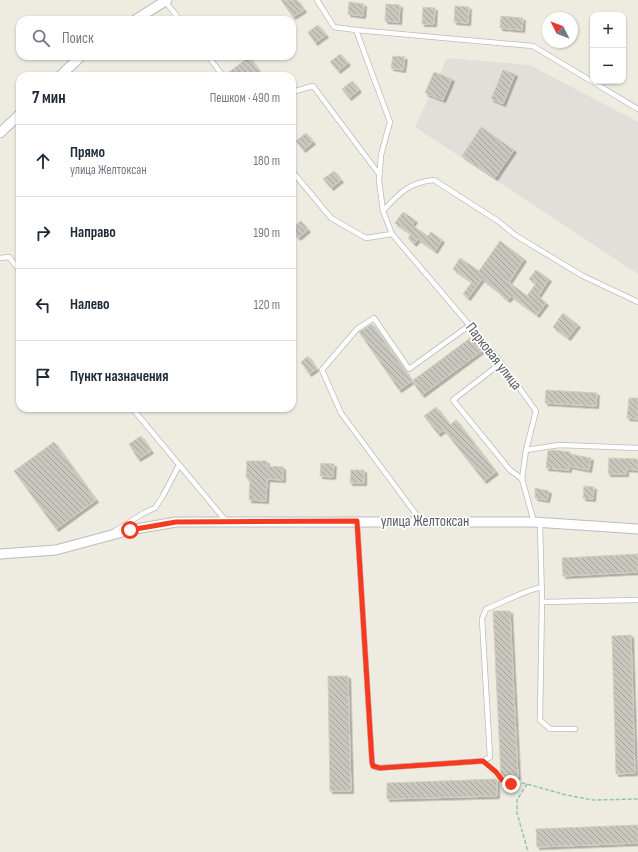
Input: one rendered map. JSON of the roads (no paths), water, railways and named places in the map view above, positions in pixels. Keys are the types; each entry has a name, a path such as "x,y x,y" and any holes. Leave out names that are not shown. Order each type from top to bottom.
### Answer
{"street":[{"path":"142,16 166,1"},
{"path":"64,72 77,60"},
{"path":"0,133 16,118"},
{"name":"улица Желтоксан","path":"0,554 56,550 130,530 176,522 537,522 638,529"}],"lane":[{"path":"317,0 334,27 533,46 638,109"},
{"path":"166,1 177,16"},
{"name":"Парковая улица","path":"356,30 390,122 381,155 379,181 383,211 392,234 501,363 536,411 526,450 522,479 537,522 542,587 540,720 550,730 575,729"},
{"path":"211,60 220,72"},
{"path":"296,91 313,86 379,174"},
{"path":"296,177 331,218 366,238 392,234"},
{"path":"383,211 397,195 410,186 422,181 434,180 498,221 515,236 583,276 638,302"},
{"path":"0,258 9,258 16,266"},
{"path":"421,521 342,413 322,370 357,329 374,318 409,369 470,325"},
{"path":"501,363 453,400 510,470 522,479"},
{"path":"135,412 226,521"},
{"path":"526,450 559,446 638,448"},
{"path":"105,537 155,508 179,465"},
{"path":"357,521 373,766 380,768 483,761 490,757 482,619 486,609 497,605 507,598 542,587"},
{"path":"542,594 542,602 638,600"}]}
